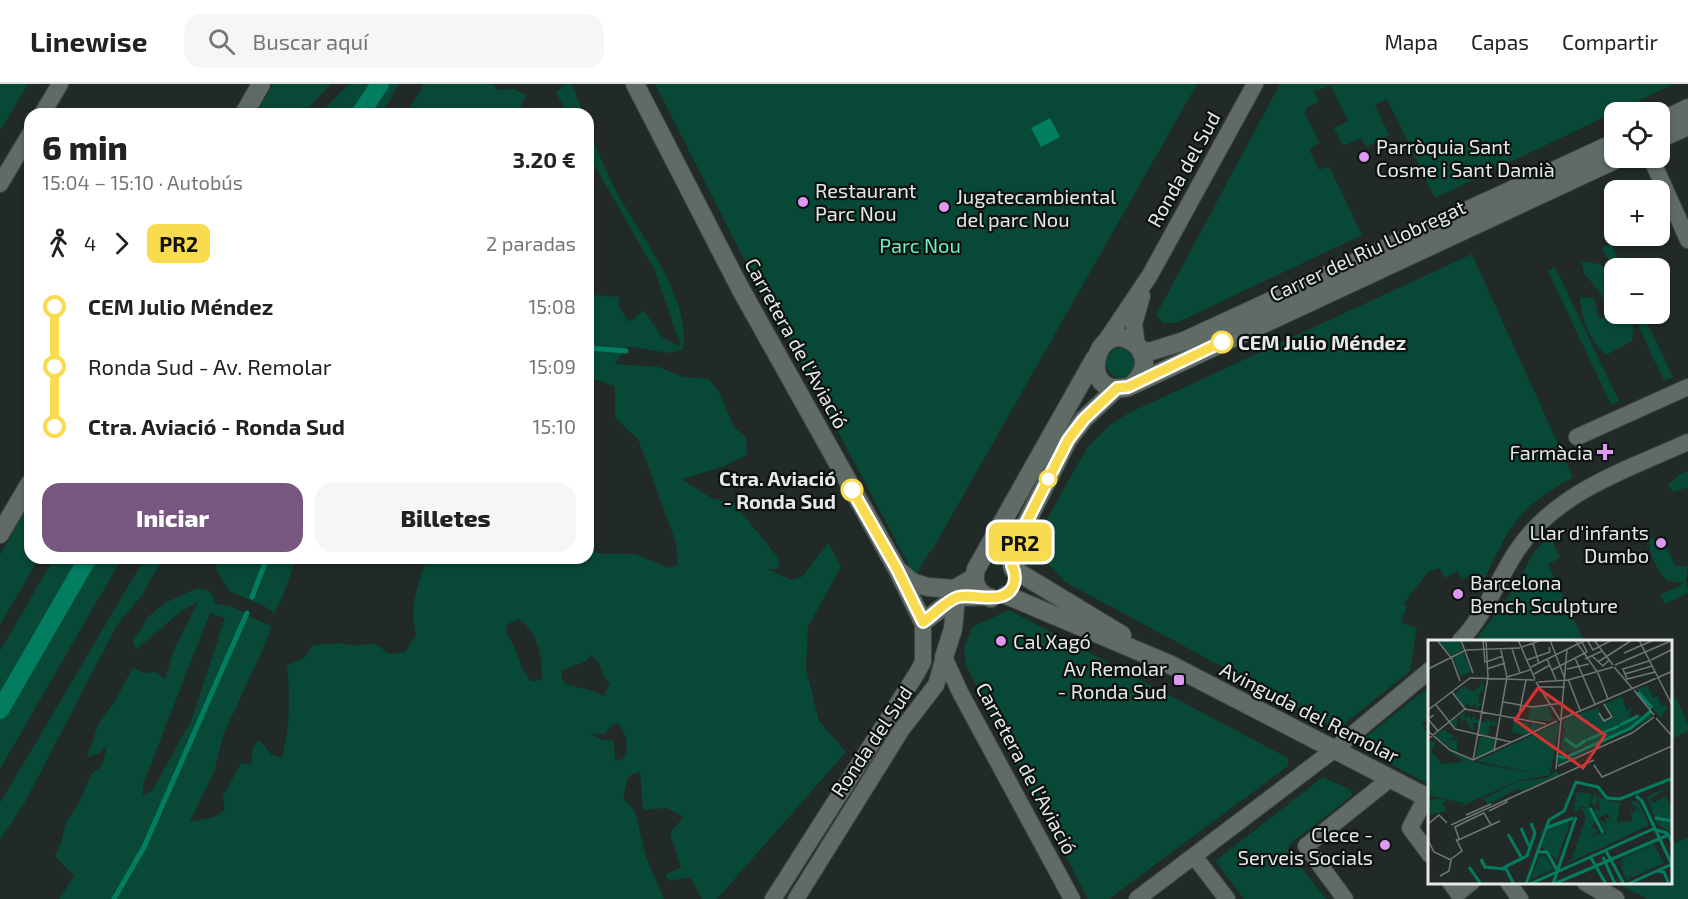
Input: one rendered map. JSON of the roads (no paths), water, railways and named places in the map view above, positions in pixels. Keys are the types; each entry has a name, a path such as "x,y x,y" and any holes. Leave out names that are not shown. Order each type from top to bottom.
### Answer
{"street":[{"path":"46,108 60,84"},
{"path":"247,108 261,84"},
{"name":"Carretera de l'Aviació","path":"635,84 740,288 897,569 923,622"},
{"name":"Ronda del Sud","path":"773,899 923,662 923,622 956,593 977,570 1099,352 1150,276 1254,84"},
{"path":"1670,117 1688,108"},
{"path":"1670,134 1688,126"},
{"path":"0,184 24,144"},
{"name":"Carrer del Riu Llobregat","path":"1139,349 1152,351 1184,340 1604,148"},
{"name":"Carrer del Riu Llobregat","path":"1126,386 1604,165"},
{"path":"1656,168 1688,240"},
{"name":"Ronda del Sud","path":"1139,349 1134,324 1150,276"},
{"path":"1013,568 1025,525 1068,440 1084,419 1126,386 1143,372 1144,358 1139,349 1125,339 1109,340 1099,352 1096,374 1107,385 1126,386"},
{"path":"1577,437 1688,387"},
{"path":"1461,640 1483,611 1516,552 1532,530 1553,510 1598,482 1688,442"},
{"path":"0,534 24,493"},
{"path":"897,569 912,582 928,587 996,598 1006,595 1014,585 1016,578 1013,568 1003,558 989,558 977,570 977,588 985,596"},
{"name":"Avinguda del Remolar","path":"1013,568 1169,664"},
{"name":"Ronda del Sud","path":"796,899 902,729 936,685 953,629 956,593"},
{"name":"Avinguda del Remolar","path":"1006,595 1169,664 1428,798"},
{"name":"Carretera de l'Aviació","path":"944,657 1072,899"},
{"path":"1137,899 1335,749 1428,672"},
{"path":"1345,899 1306,846 1391,778"},
{"path":"1428,798 1410,828 1428,852"},
{"path":"1194,856 1227,899"},
{"path":"1451,884 1458,893 1469,884"},
{"path":"1509,884 1520,899"},
{"path":"1589,884 1615,899"}],"waterway":[{"path":"364,108 380,84"},
{"path":"594,348 626,351"},
{"path":"0,710 85,564"},
{"path":"252,597 265,564"},
{"path":"114,899 144,847 247,613"}],"place":[{"name":"Parròquia Sant Cosme i Sant Damià","path":"1364,157"},
{"name":"Restaurant Parc Nou","path":"803,202"},
{"name":"Jugatecambiental del parc Nou","path":"944,207"},
{"name":"CEM Julio Méndez","path":"1222,342"},
{"name":"Farmàcia","path":"1605,452"},
{"name":"Ctra. Aviació - Ronda Sud","path":"852,490"},
{"name":"Llar d'infants Dumbo","path":"1661,543"},
{"name":"Barcelona Bench Sculpture","path":"1458,594"},
{"name":"Cal Xagó","path":"1001,641"},
{"name":"Av Remolar - Ronda Sud","path":"1179,680"},
{"name":"Clece - Serveis Socials","path":"1385,845"}],"park label":[{"name":"Parc Nou","path":"920,245"}]}
